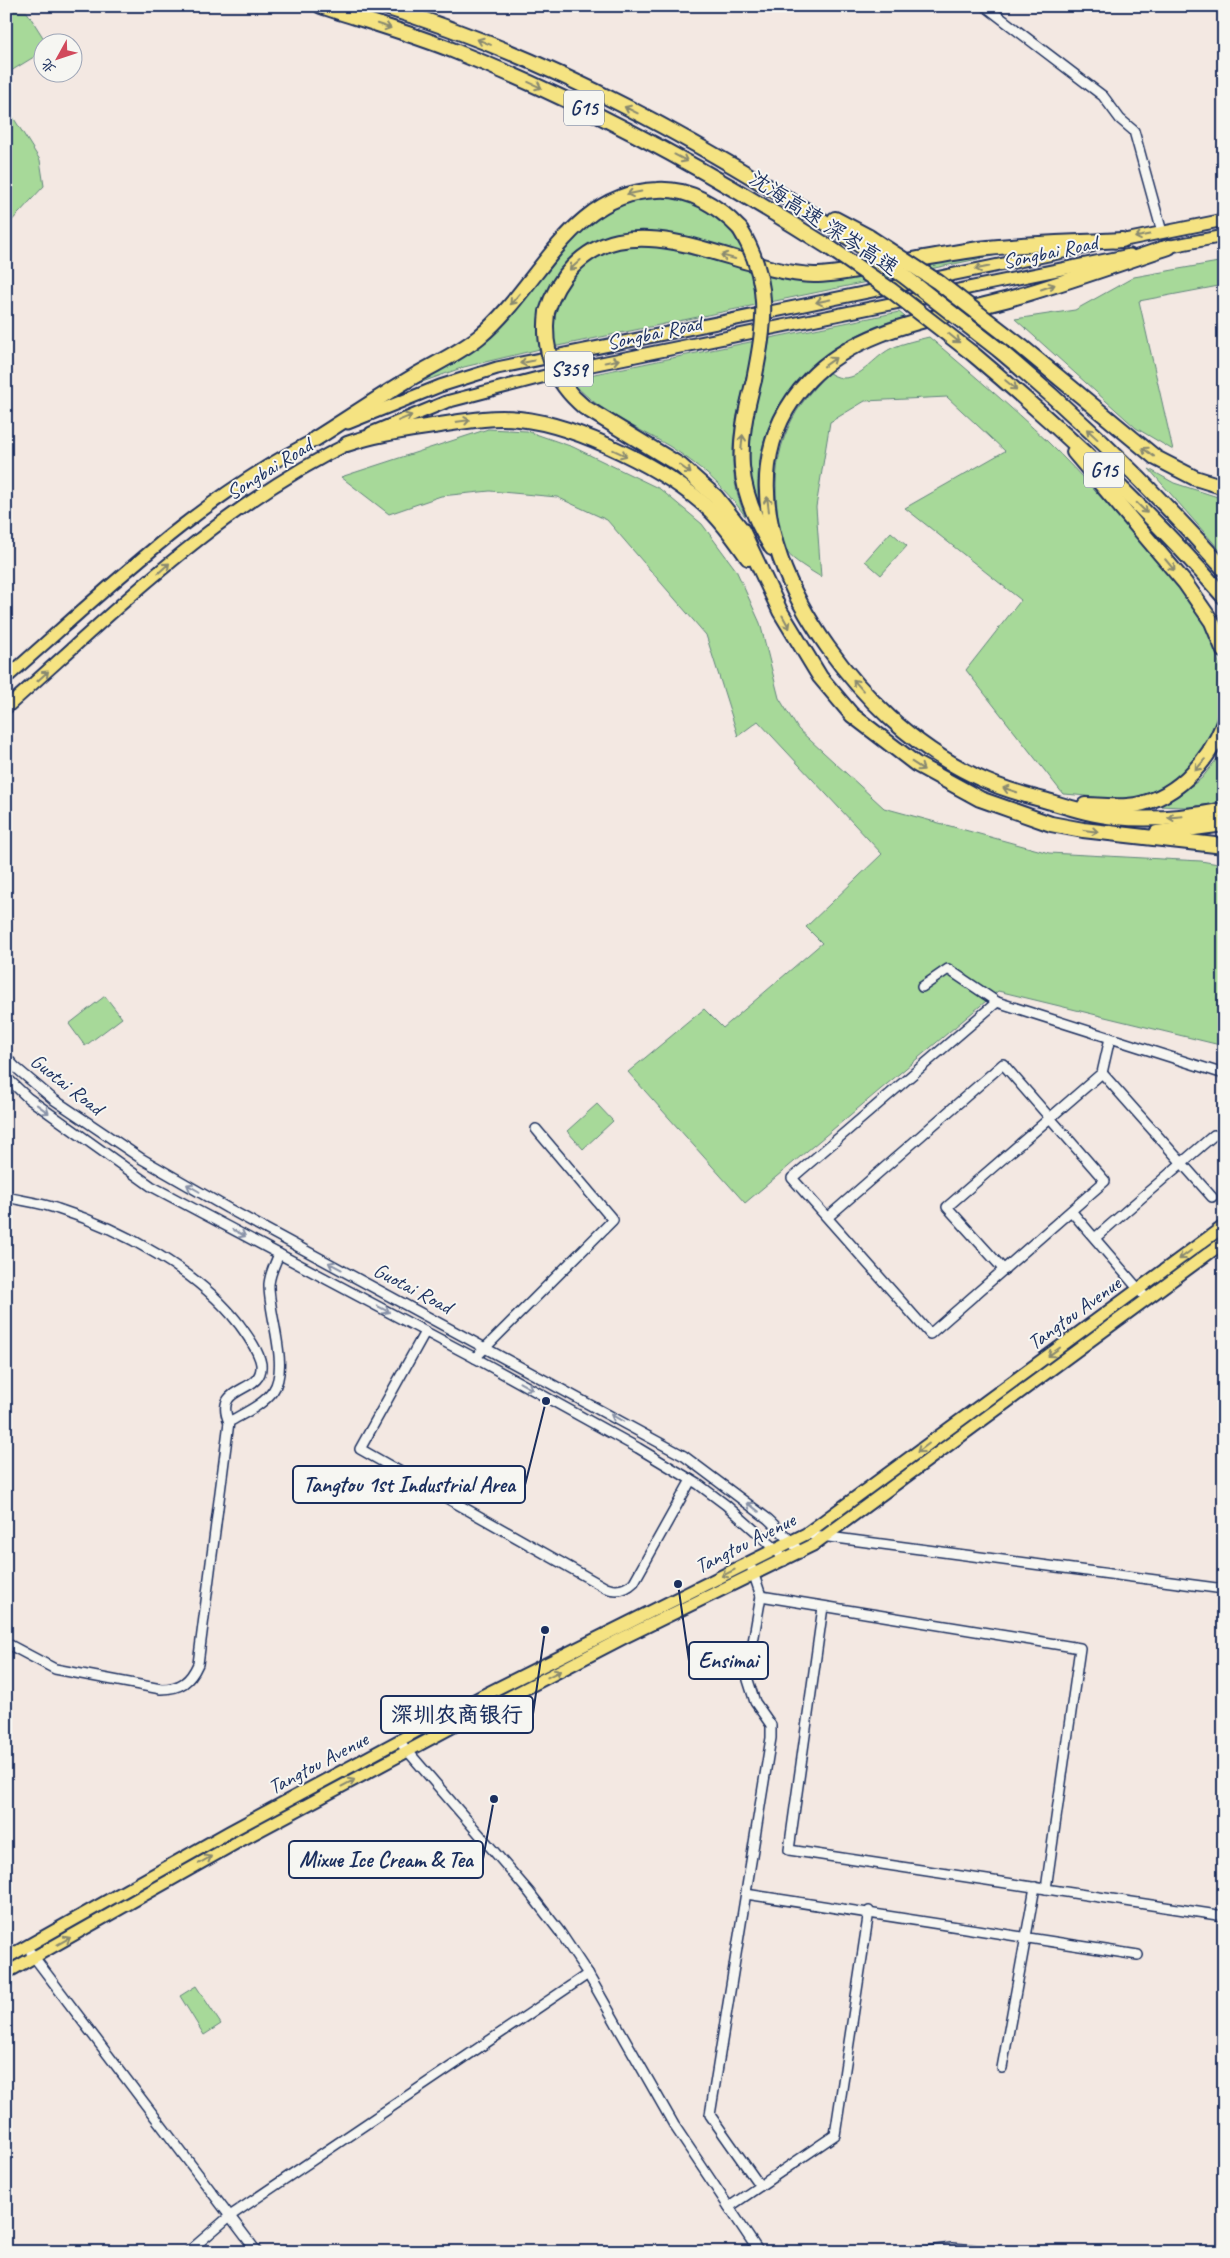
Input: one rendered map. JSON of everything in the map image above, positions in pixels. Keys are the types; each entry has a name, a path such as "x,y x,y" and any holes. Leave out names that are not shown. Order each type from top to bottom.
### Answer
{"highway":[{"name":"沈海高速 深岑高速","path":"321,6 456,52 592,112 721,181 830,248 892,291 974,354 1037,408 1146,511 1224,597"},
{"name":"沈海高速 深岑高速","path":"382,6 453,30 563,77 678,135 767,185 854,241 904,276 999,350 1110,450 1188,529 1224,569"},
{"path":"767,185 869,237 938,282 1022,347 1156,458 1195,478 1224,487"},
{"path":"315,439 395,387 442,362 478,338 503,313 568,235 596,209 612,199 631,192 669,189 701,199 716,207 740,229 757,261 764,295 762,336 745,416 741,450 744,486 749,504 758,524 822,638 853,679 892,720 938,755 975,776 999,786 1056,804 1117,818 1170,817 1224,810"},
{"path":"1122,240 979,249 835,274 817,275 783,271 666,241 632,239 598,248 582,258 568,271 557,287 547,312 545,340 551,365 563,387 584,407 681,466 711,491 730,512 742,530 764,579 796,640 830,691 862,724 916,764 980,799 1030,818 1083,830 1224,846"},
{"path":"784,568 774,542 769,513 767,490 769,458 781,421 808,380 822,367 856,345 896,328 1013,298 1169,247"},
{"path":"1037,408 1185,583 1212,622 1224,651"},
{"path":"347,444 389,432 494,418 539,422 562,428 656,470 693,495 725,527 764,579"},
{"path":"1056,804 1127,806 1145,803 1162,795 1177,787 1202,763 1211,750 1224,723"},
{"path":"1131,836 1224,824"}],"main road":[{"name":"Songbai Road","path":"6,678 147,554 199,512 247,478 315,439 410,397 497,368 1224,220"},
{"name":"Songbai Road","path":"6,708 208,530 264,492 347,444 410,415 446,402 535,377 1224,236"},
{"name":"Tangtou Avenue","path":"6,1958 229,1832 399,1741 567,1652 777,1550 806,1534 1224,1226"},
{"name":"Tangtou Avenue","path":"6,1973 236,1843 408,1751 616,1642 784,1561 827,1536 1224,1242"}],"street":[{"path":"985,6 1103,96 1120,119 1134,131 1162,232"},
{"path":"922,987 948,968 997,1002 1224,1074"},
{"path":"828,1217 1003,1064 1105,1181 930,1334 792,1178 997,1002"},
{"path":"1004,1270 947,1206 1102,1073 1110,1038"},
{"name":"Guotai Road","path":"6,1057 53,1099 142,1159 229,1209 684,1456 761,1513 800,1552"},
{"path":"1102,1073 1212,1197"},
{"name":"Guotai Road","path":"6,1077 28,1098 152,1186 475,1358 638,1448 691,1480 726,1504 777,1550 784,1561"},
{"path":"475,1358 613,1220 536,1129"},
{"path":"1095,1238 1214,1135"},
{"path":"6,1197 58,1208 111,1230 162,1257 209,1291 229,1311 246,1333 260,1358 261,1366 259,1375 254,1382 233,1393 227,1399 225,1406 229,1422 198,1664 193,1675 184,1684 173,1689 161,1688 55,1669 6,1643"},
{"path":"1071,1211 1148,1299"},
{"path":"229,1422 263,1402 274,1390 280,1375 270,1284 272,1268 279,1254"},
{"path":"425,1332 360,1449 606,1588 618,1590 630,1586 634,1582 691,1480"},
{"path":"806,1534 1224,1589"},
{"path":"749,1562 761,1596 748,1680 755,1702 771,1726 771,1738 710,2115 760,2186"},
{"path":"761,1596 1080,1648 1046,1889"},
{"path":"823,1607 789,1850 1224,1916"},
{"path":"399,1741 529,1892 560,1932 588,1974 674,2125 759,2252"},
{"path":"1002,2068 1035,1887"},
{"path":"746,1894 1138,1955"},
{"path":"729,2207 835,2135 869,1912"},
{"path":"26,1947 257,2252"},
{"path":"188,2252 230,2216 588,1974"},
{"path":"920,2252 952,2248 1001,2252"}],"green space":[{"path":"6,11 27,12 40,32 32,32 32,58 6,74"},
{"path":"6,106 40,160 44,186 6,227"},
{"path":"663,196 691,203 713,214 731,231 747,255 647,232 623,234 601,241 581,251 565,265 552,282 544,302 539,324 540,349 464,367 400,390 457,361 488,338 505,321 553,261 587,225 607,211 629,201"},
{"path":"633,245 665,248 782,278 817,282 1007,253 553,347 553,319 556,306 568,282 587,263 599,255"},
{"path":"1224,261 1224,285 1139,301 1173,450 1136,428 1015,319 1075,310 1134,277"},
{"path":"899,312 905,317 873,328 843,343 817,362 794,385 777,411 764,440 758,472 759,507 750,465 750,444 770,338"},
{"path":"929,337 1019,415 1073,467 1179,587 1200,616 1208,631 1215,647 1221,674 1220,705 1214,725 1199,754 1182,772 1162,787 1140,796 1128,798 1063,794 966,670 1021,600 905,508 1005,451 947,397 865,401 830,422 816,507 821,577 793,559 787,552 778,520 777,474 779,455 784,437 802,404 829,373 847,378 862,371 892,348"},
{"path":"755,341 739,407 733,449 733,471 737,493 745,516 729,495 701,468 669,446 604,409 580,390 570,379"},
{"path":"488,429 527,431 573,447 660,489 702,524 736,570 760,623 779,698 798,729 884,808 1049,853 1201,861 1224,865 1224,1046 998,991 745,1203 628,1072 704,1009 723,1028 822,943 806,927 882,854 758,721 738,736 706,635 607,520 557,497 490,491 441,496 389,514 341,477"},
{"path":"1149,469 1174,483 1224,499 1224,555"},
{"path":"891,532 907,546 881,575 865,561"},
{"path":"1224,750 1224,802 1188,807 1155,806 1178,796 1202,778"},
{"path":"105,996 122,1018 85,1046 69,1024"},
{"path":"597,1104 613,1121 583,1149 567,1131"},
{"path":"196,1986 221,2024 204,2035 180,1996"}],"place":[{"name":"Tangtou 1st Industrial Area","path":"546,1401"},
{"name":"Ensimai","path":"678,1584"},
{"name":"深圳农商银行","path":"545,1630"},
{"name":"Mixue Ice Cream & Tea","path":"494,1799"}]}
